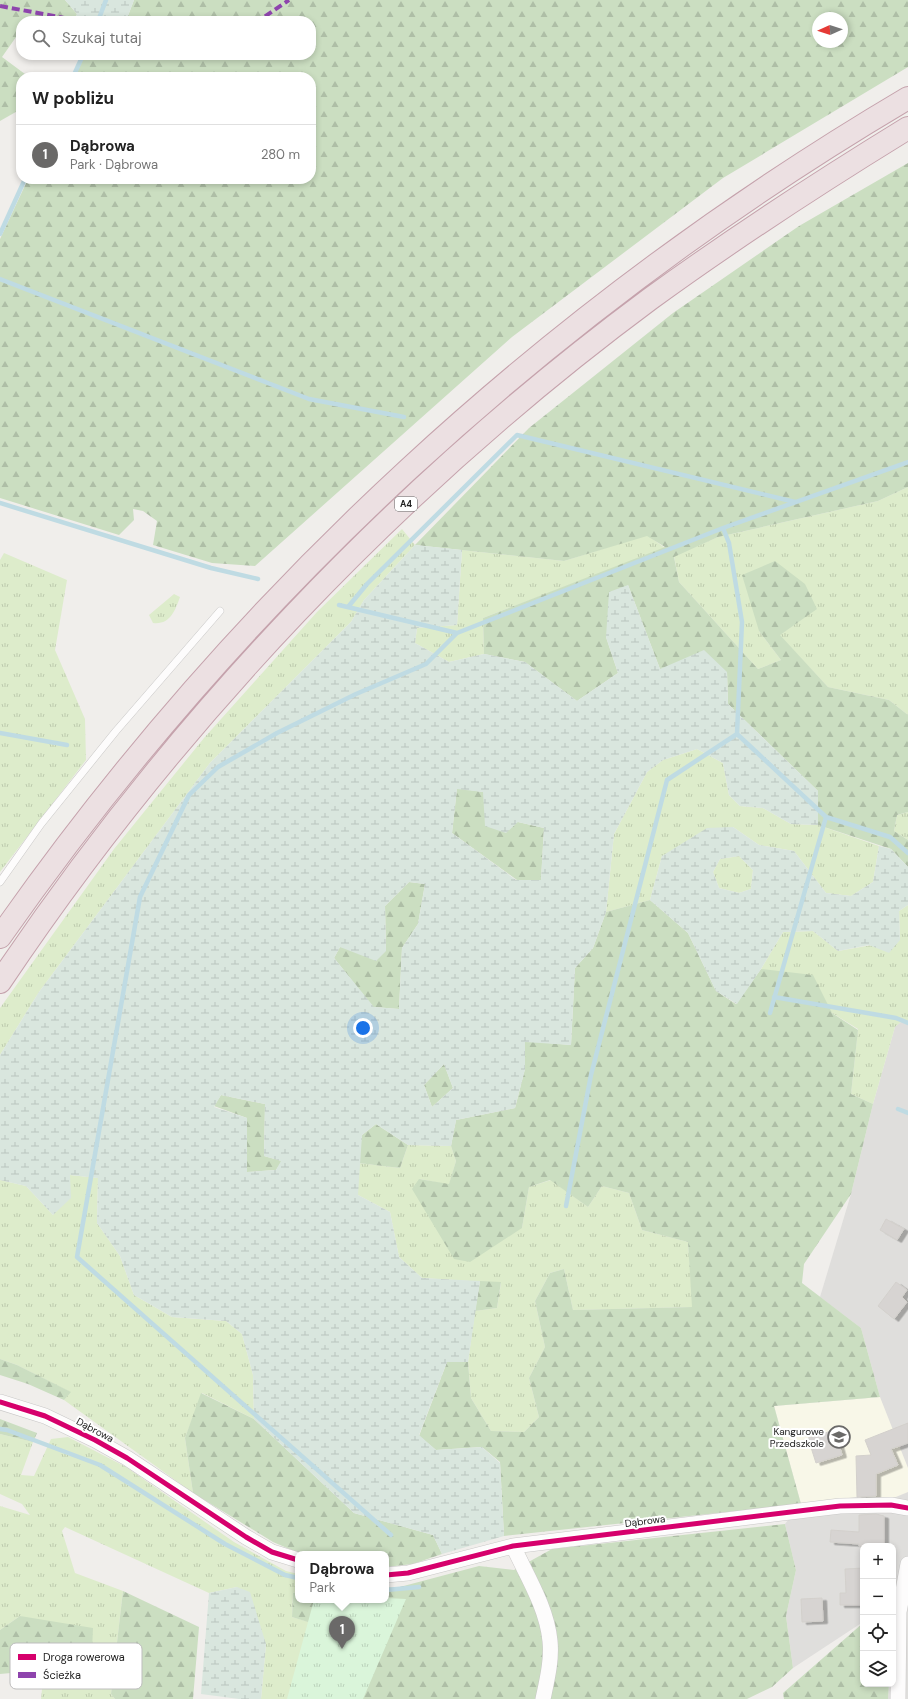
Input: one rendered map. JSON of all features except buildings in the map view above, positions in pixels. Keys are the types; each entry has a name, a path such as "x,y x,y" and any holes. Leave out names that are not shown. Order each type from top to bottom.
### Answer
{"highway":[{"name":"A4","path":"0,937 90,815 184,700 291,583 401,475 502,385 633,281 766,187 908,98"},
{"name":"A4","path":"0,982 108,832 195,726 308,600 416,495 545,382 649,300 731,241 815,185 908,128"}],"street":[{"name":"Dąbrowa","path":"0,1402 45,1416 95,1440 127,1458 246,1537 272,1552 295,1559"},
{"name":"Dąbrowa","path":"389,1575 408,1573 512,1546 840,1506 891,1505 908,1508"},
{"path":"512,1546 542,1608 550,1640 550,1664 543,1699"},
{"path":"898,1699 898,1612 908,1564"}],"lane":[{"path":"0,882 56,806 116,732 220,611"}],"shaded area":[{"path":"902,1021 908,1024 908,1699 888,1699 889,1687 896,1687 896,1543 860,1543 860,1624 793,1668 786,1616 796,1570 785,1524 801,1504 774,1406 880,1397 861,1328 820,1297 851,1194 873,1104 895,1027"},
{"name":"Kangurowe Przedszkole","path":"880,1397 908,1468 908,1492 891,1499 857,1497 801,1504 774,1406"}],"green space":[{"path":"0,0 65,0 77,14 76,16 16,16 16,37 2,57 22,72 16,72 16,112 0,121"},
{"path":"65,0 134,0 128,16 76,16 77,14"},
{"path":"134,0 908,0 908,67 723,178 512,337 255,566 212,563 153,545 157,521 143,511 133,509 134,520 119,535 0,498 0,239 26,184 316,184 316,72 77,72 83,60 316,60 316,16 128,16"},
{"path":"908,163 908,487 878,501 718,537 674,557 679,582 758,669 781,660 759,631 742,575 775,561 805,584 817,609 780,635 828,687 889,700 908,715 908,812 897,815 894,831 908,840 908,867 891,849 818,825 818,791 728,704 727,672 660,669 628,585 606,637 618,673 577,701 525,662 484,654 483,618 665,547 647,536 564,561 415,545 529,428 673,313 799,226"},
{"path":"908,487 908,715 889,700 828,687 779,635 817,608 759,631 781,660 758,669 679,582 674,556 718,537 878,501"},
{"path":"402,529 415,545 364,600 351,622 210,763 39,992 0,1055 0,1008 114,849 204,738 317,612"},
{"path":"647,535 665,548 483,618 484,654 449,662 415,643 417,628 457,625 462,550 564,561"},
{"path":"415,545 462,550 457,625 417,628 415,643 449,662 484,654 525,662 577,701 618,673 606,637 609,592 628,585 660,669 704,650 727,672 728,704 818,791 818,825 791,824 763,808 740,806 729,795 723,763 697,749 663,760 647,772 614,834 606,912 593,948 575,968 571,1045 525,1042 525,1069 515,1108 456,1120 451,1146 408,1145 376,1124 362,1135 358,1195 390,1212 399,1257 422,1278 480,1281 468,1362 447,1362 419,1435 436,1450 482,1447 500,1463 504,1536 442,1554 433,1535 354,1513 254,1419 253,1375 242,1334 226,1321 172,1317 134,1295 120,1256 97,1223 98,1178 70,1175 71,1198 53,1215 26,1186 0,1180 0,1055 39,992 210,763 351,622 364,600","holes":["457,789 483,792 485,826 506,833 518,822 544,828 541,880 516,880 452,833","409,882 425,884 418,924 402,948 399,1009 374,1007 334,958 340,947 376,961 386,951 385,906","444,1064 453,1088 432,1107 424,1085","221,1095 265,1104 264,1156 281,1161 276,1170 247,1172 247,1118 214,1107"]},
{"path":"4,553 67,580 55,650 85,719 86,760 0,872 0,560"},
{"path":"174,594 180,597 174,612 164,622 153,623 149,615"},
{"path":"697,749 723,763 729,795 740,806 763,808 791,824 818,825 879,846 873,882 851,896 826,893 794,851 759,845 733,827 662,856 650,900 606,912 614,834 647,772 663,760"},
{"path":"457,788 483,792 518,822 544,828 541,880 517,880 452,833"},
{"path":"908,812 908,840 894,831 897,815"},
{"path":"733,827 759,845 794,851 826,893 851,896 873,882 879,846 891,849 908,867 908,905 899,911 900,940 889,953 869,945 838,951 813,931 783,932 761,969 737,1004 716,991 688,933 650,900 662,856 707,828","holes":["739,856 753,870 751,889 739,893 719,888 713,872 720,859"]},
{"path":"739,856 753,870 751,889 739,893 719,888 713,872 720,859"},
{"path":"409,882 425,884 418,924 402,948 399,1009 373,1007 334,958 340,947 386,951 385,906"},
{"path":"650,900 688,933 716,991 736,1004 761,969 813,975 832,1013 858,1030 851,1094 873,1104 851,1194 804,1264 802,1283 861,1328 880,1397 774,1406 801,1504 504,1536 500,1462 482,1447 436,1450 419,1436 447,1362 468,1362 471,1398 491,1431 524,1432 539,1417 529,1378 545,1347 535,1301 550,1273 564,1269 573,1310 692,1307 688,1242 642,1230 629,1193 602,1186 588,1207 550,1180 529,1187 522,1228 470,1262 454,1259 412,1189 419,1179 449,1184 456,1161 451,1146 456,1120 515,1108 525,1069 525,1041 571,1045 575,968 593,948 606,912"},
{"path":"908,905 908,1024 902,1021 895,1027 873,1104 851,1094 858,1029 761,969 783,932 813,931 838,951 900,940 899,911"},
{"path":"444,1064 453,1088 432,1107 424,1085"},
{"path":"221,1095 265,1104 264,1156 282,1161 276,1170 247,1172 247,1118 214,1106"},
{"path":"376,1124 408,1145 400,1168 358,1163 362,1135"},
{"path":"408,1145 451,1146 456,1161 449,1185 420,1179 522,1228 529,1187 551,1180 588,1207 602,1186 629,1193 642,1230 688,1242 693,1307 573,1310 564,1269 550,1273 535,1301 545,1347 529,1378 539,1417 524,1432 491,1431 471,1398 468,1362 475,1311 497,1308 501,1283 422,1278 399,1257 390,1212 358,1195 358,1163 400,1168"},
{"path":"70,1175 98,1178 97,1223 120,1256 134,1295 172,1317 226,1321 242,1334 253,1375 254,1419 202,1393 185,1438 193,1493 64,1400 70,1392 17,1365 0,1359 0,1180 26,1186 53,1215"},
{"path":"480,1281 501,1282 497,1308 475,1311"},
{"path":"0,1359 17,1365 71,1392 64,1400 28,1384 0,1375"},
{"path":"201,1393 254,1419 354,1513 433,1535 442,1554 413,1564 389,1567 389,1551 295,1551 273,1542 193,1493 185,1438"},
{"path":"0,1419 37,1433 33,1442 0,1434"},
{"path":"0,1434 33,1442 21,1475 34,1476 51,1439 68,1437 126,1467 234,1542 286,1571 295,1573 295,1593 293,1593 292,1617 349,1634 324,1699 261,1699 266,1644 237,1587 209,1593 65,1527 62,1531 75,1573 123,1591 117,1643 76,1643 20,1616 0,1630 0,1506 30,1515 22,1504 0,1494"},
{"path":"785,1524 796,1570 786,1616 793,1668 772,1687 747,1699 324,1699 349,1635 292,1617 293,1593 295,1593 295,1603 389,1603 389,1587 396,1588 479,1566 514,1570 552,1549"},
{"path":"237,1587 250,1592 266,1644 261,1699 239,1699 201,1694 209,1593"},
{"path":"123,1591 199,1627 193,1699 115,1699 111,1694 112,1689 142,1689 142,1643 117,1643"},
{"path":"389,1598 406,1599 363,1699 287,1699 313,1603 389,1603"},
{"path":"20,1616 93,1628 92,1643 10,1643 10,1673 0,1674 0,1630"},
{"path":"860,1626 860,1687 889,1687 888,1699 784,1699 783,1693"},
{"path":"42,1689 112,1689 111,1694 115,1699 41,1699"}],"waterway":[{"path":"100,16 106,0"},
{"path":"75,72 81,60"},
{"path":"0,234 23,184"},
{"path":"0,279 309,399 404,417"},
{"path":"348,607 367,584 517,435 795,502"},
{"path":"391,1535 77,1257 140,897 189,795 218,767 277,733 356,694 426,664 457,633 723,528 908,462"},
{"path":"0,503 211,568 258,579"},
{"path":"723,528 729,543 742,622 737,734"},
{"path":"339,605 457,633"},
{"path":"0,733 67,745"},
{"path":"737,734 826,817 890,837 908,853"},
{"path":"566,1206 591,1075 667,780 737,734"},
{"path":"770,1013 826,817"},
{"path":"774,997 896,1018 908,1023"},
{"path":"898,1109 908,1113"},
{"path":"0,1429 7,1430 100,1465 225,1544 285,1575 295,1577"},
{"path":"389,1590 419,1587"}],"marked path":[{"path":"265,16 289,0"},
{"path":"0,6 54,16"}],"cycle path":[{"path":"0,1402 45,1416 95,1440 127,1458 246,1537 272,1552 295,1559"},
{"path":"389,1575 408,1573 513,1546 840,1506 891,1505 908,1508"}],"place":[{"name":"Kangurowe Przedszkole","path":"839,1437"},
{"name":"Dąbrowa","path":"342,1649"}]}
